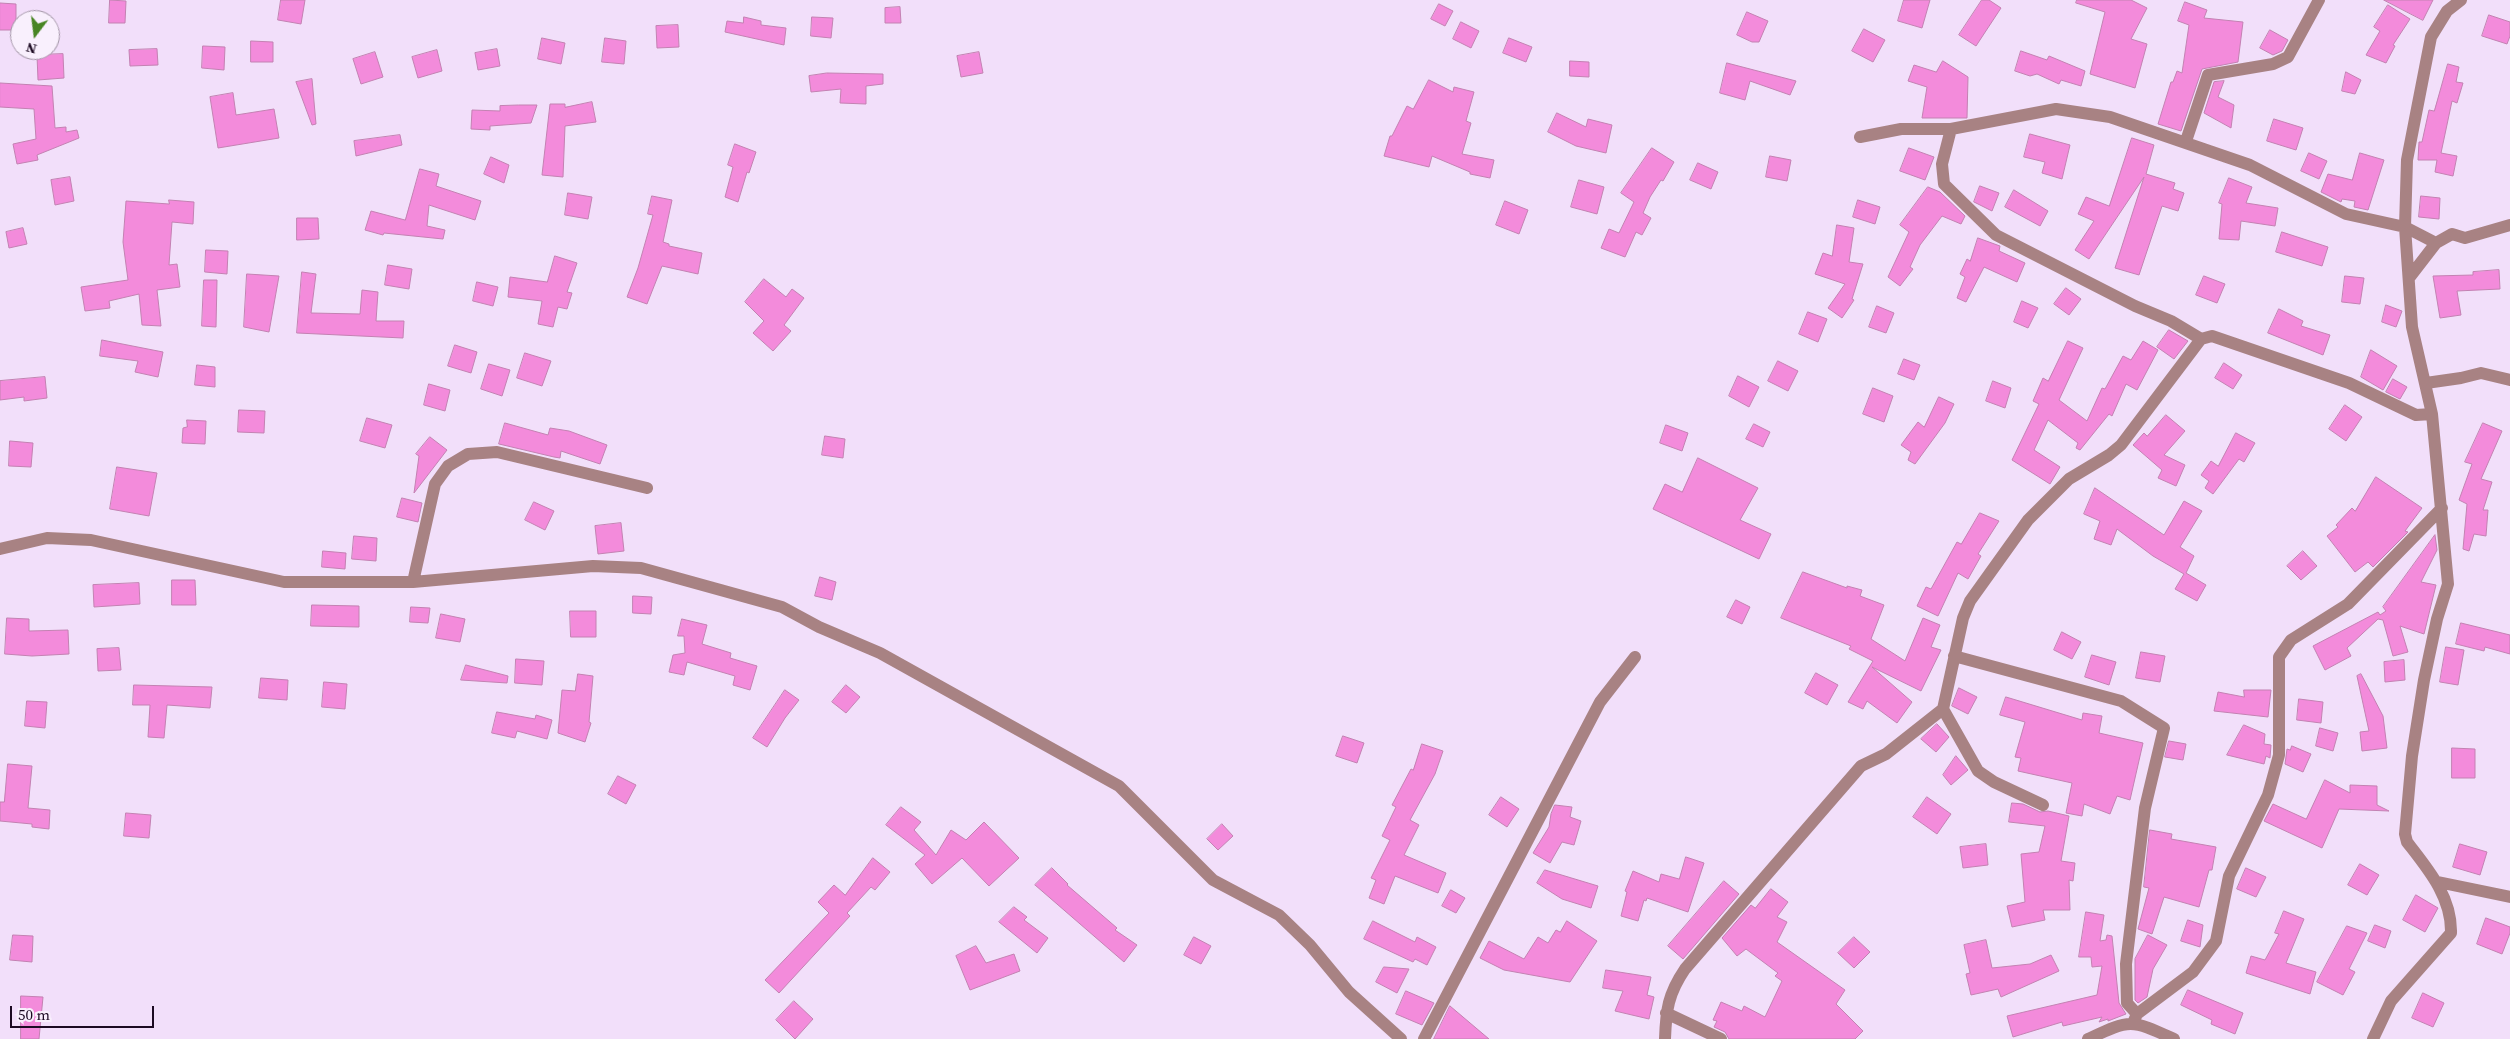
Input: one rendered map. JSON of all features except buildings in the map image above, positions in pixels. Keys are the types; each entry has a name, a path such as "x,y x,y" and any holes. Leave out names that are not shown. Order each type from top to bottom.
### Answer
{"street":[{"path":"2186,141 2208,75 2273,64 2288,57 2319,0"},
{"path":"2373,1039 2391,1001 2451,933 2451,921 2438,882 2407,842 2405,834 2412,756 2424,680 2437,619 2448,592 2442,508 2432,414 2412,327 2405,227 2407,160 2431,37 2447,11 2461,0"},
{"path":"1860,137 1901,129 1950,129 2056,109 2110,117 2186,141 2250,165 2346,214 2405,227 2436,243"},
{"path":"1950,129 1942,164 1944,184 1996,236 2135,306 2171,321 2201,338 2212,336 2349,383 2416,415 2432,414"},
{"path":"2409,278 2436,243 2452,234 2466,238 2510,225"},
{"path":"1665,1039 1666,1014 1672,989 1685,969 1861,766 1886,754 1943,709 1954,656 1970,600 2028,520 2068,479 2109,455 2121,445 2201,338"},
{"path":"2426,384 2461,378 2481,372 2510,380"},
{"path":"413,582 435,484 448,466 468,454 497,452 647,488"},
{"path":"2088,1039 2135,1018 2193,972 2216,941 2229,876 2268,795 2279,755 2279,657 2291,640 2348,604 2442,508"},
{"path":"0,549 47,538 91,540 284,582 413,582 593,566 641,568 782,607 819,627 880,653 1119,786 1214,880 1279,914 1310,945 1349,992 1401,1039"},
{"path":"1954,656 2121,701 2164,728 2145,808 2126,964 2127,1002 2135,1018 2174,1039"},
{"path":"1424,1039 1600,702 1636,657"},
{"path":"1943,709 1978,771 1994,782 2043,805"},
{"path":"2438,882 2510,897"},
{"path":"1666,1014 1721,1039"}]}
